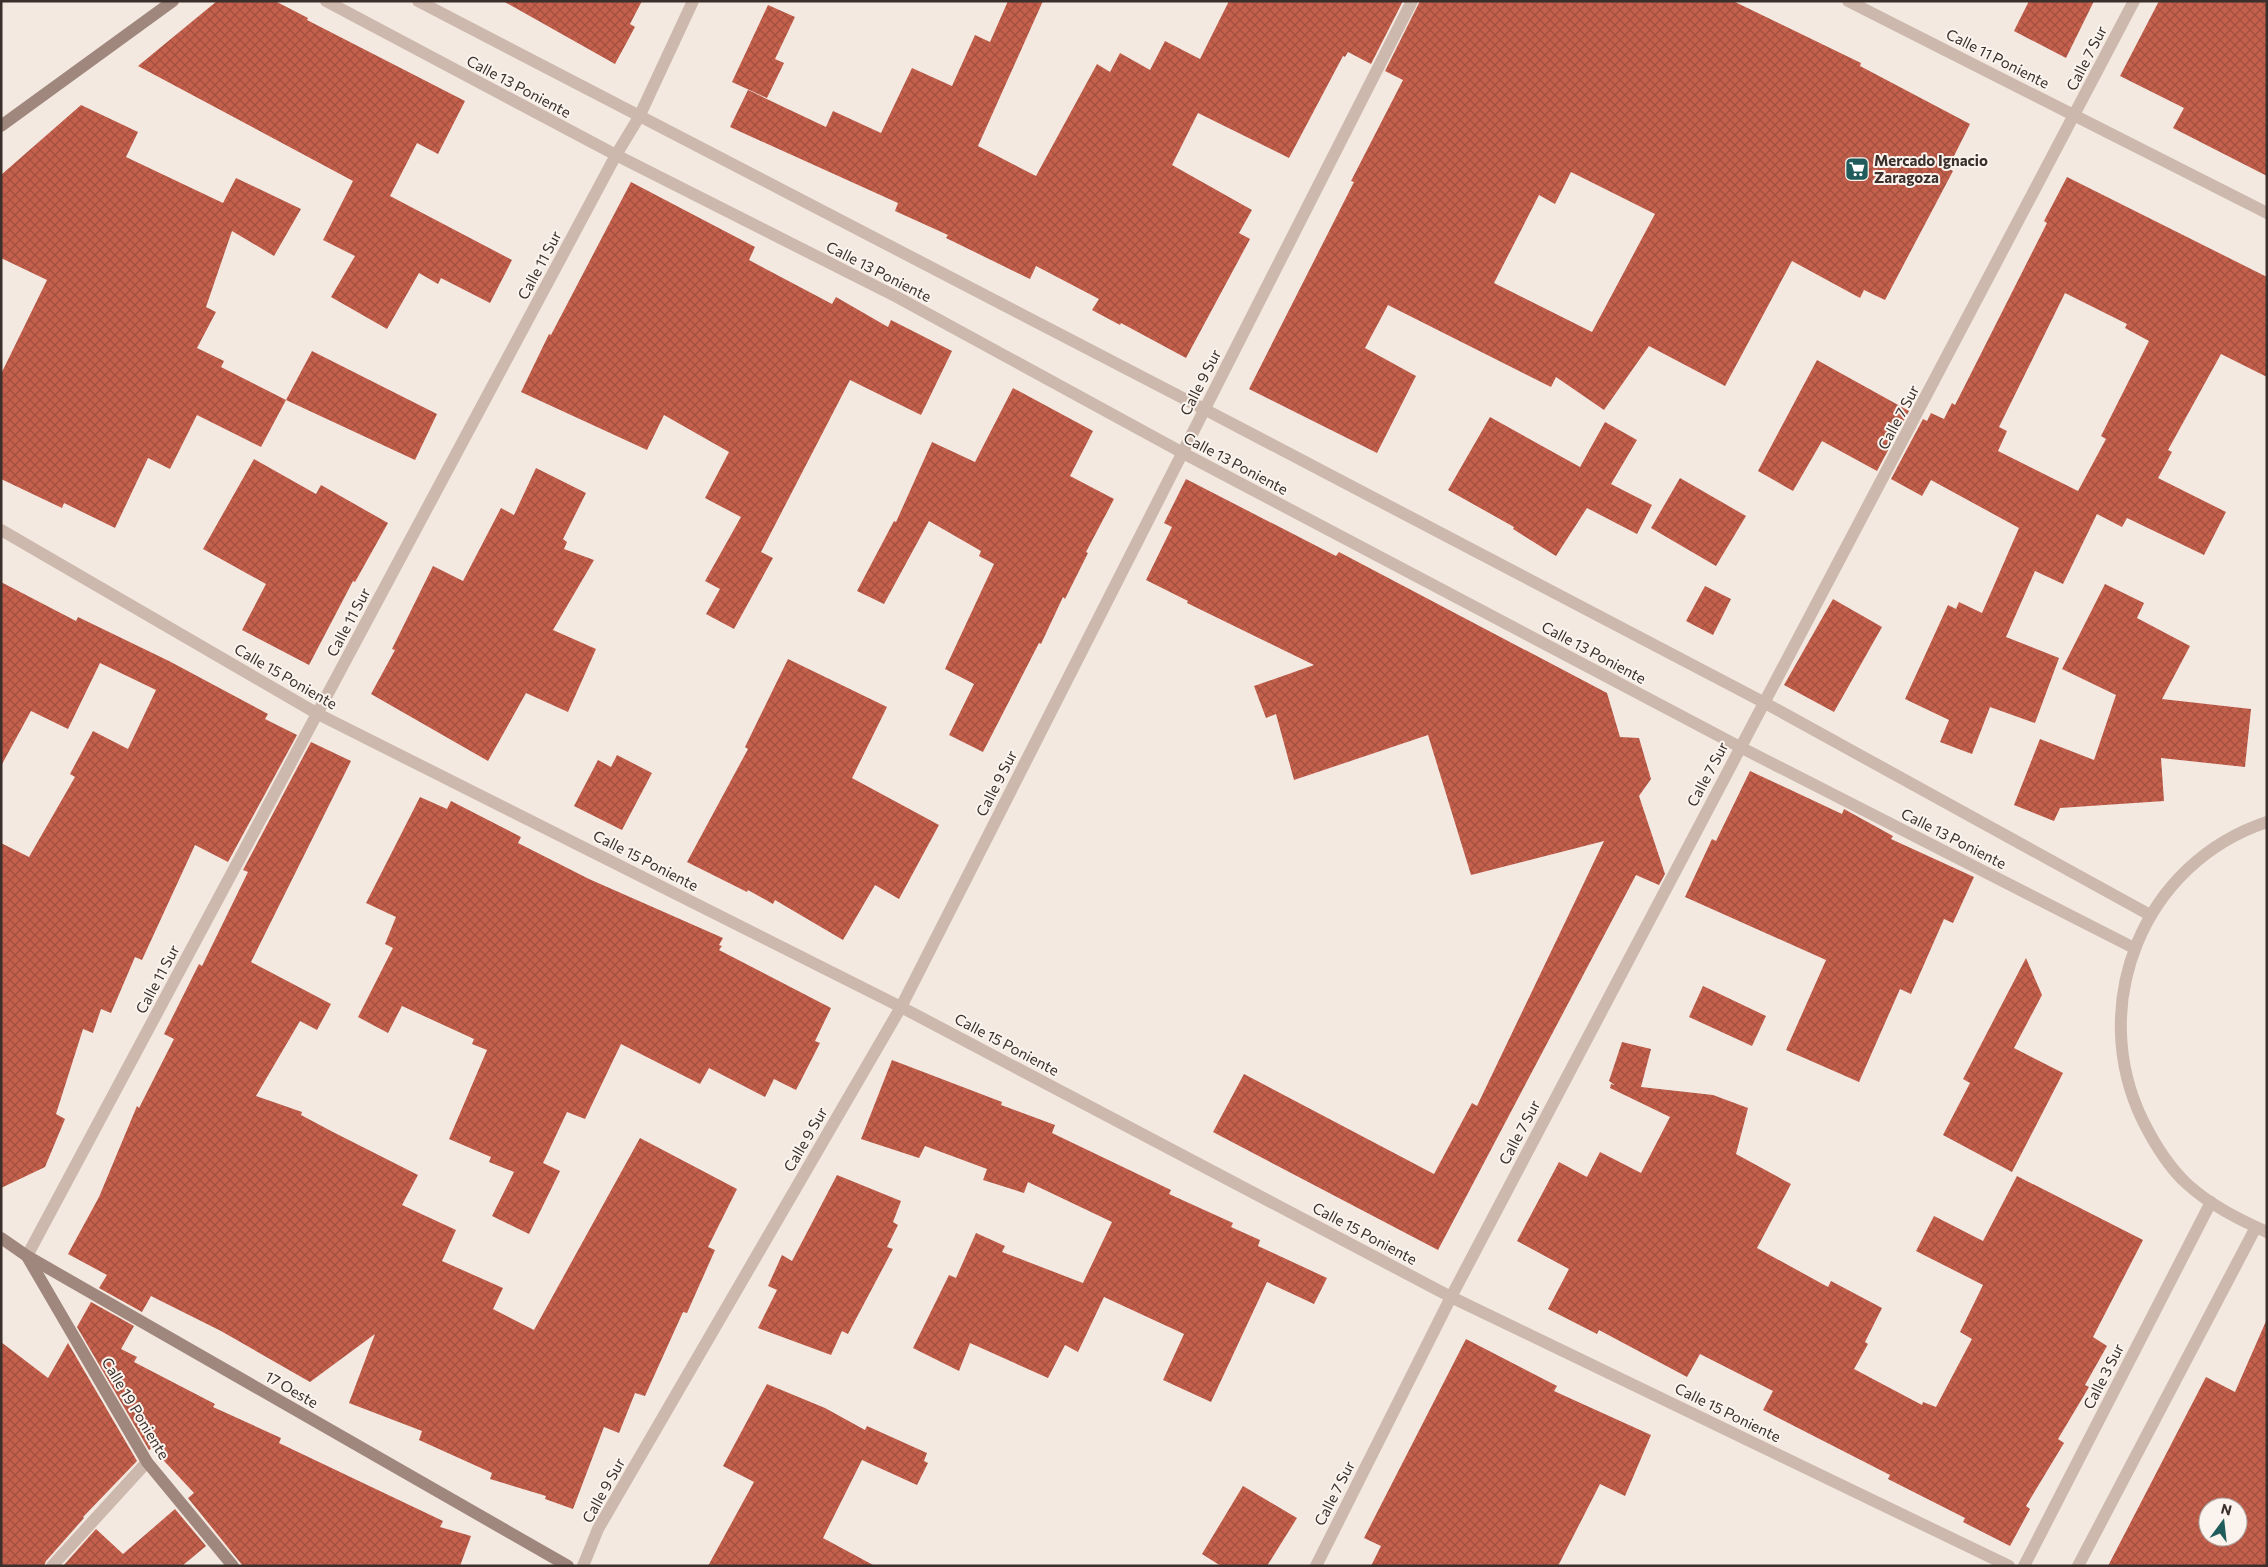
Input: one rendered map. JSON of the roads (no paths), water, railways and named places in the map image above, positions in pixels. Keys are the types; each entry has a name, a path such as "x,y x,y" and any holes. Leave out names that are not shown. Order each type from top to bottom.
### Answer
{"street":[{"path":"1,126 173,1"},
{"name":"Calle 13 Poniente","path":"326,1 616,155 897,297 1183,453 1740,747 2134,948"},
{"name":"Calle 13 Poniente","path":"418,1 1765,703 2150,916"},
{"name":"Calle 11 Sur","path":"27,1256 616,155 639,117 693,1"},
{"name":"Calle 9 Sur","path":"583,1566 598,1529 901,1007 1412,1"},
{"name":"Calle 11 Poniente","path":"1848,1 2267,213"},
{"name":"Calle 7 Sur","path":"1316,1566 1451,1296 2134,1"},
{"name":"Calle 15 Poniente","path":"1,530 318,714 901,1007 1451,1296 2008,1566"},
{"path":"2078,1566 2261,1230 2227,1214 2186,1183 2154,1144 2132,1098 2121,1039 2122,997 2134,948 2150,916 2176,880 2210,850 2248,828 2267,822"},
{"name":"Calle 3 Sur","path":"2024,1566 2211,1202"},
{"name":"17 Oeste","path":"1,1238 27,1256 568,1566"},
{"name":"Calle 19 Poniente","path":"27,1256 148,1462 233,1566"},
{"path":"52,1566 148,1462"}],"place":[{"name":"Mercado Ignacio Zaragoza","path":"1857,169"}]}
